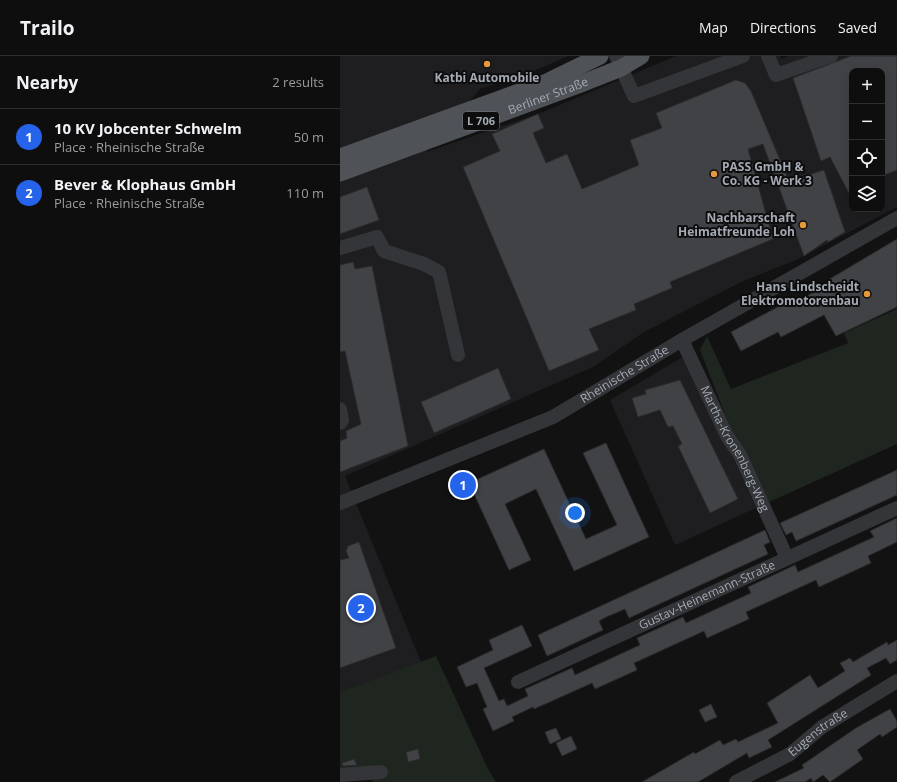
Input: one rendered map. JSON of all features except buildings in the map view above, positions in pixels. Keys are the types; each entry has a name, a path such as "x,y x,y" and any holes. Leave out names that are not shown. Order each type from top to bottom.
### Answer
{"main road":[{"name":"Berliner Straße","path":"340,157 547,82 600,56"},
{"name":"Berliner Straße","path":"340,173 618,62 641,56"}],"street":[{"path":"618,62 634,96 743,56"},
{"path":"768,56 776,75 831,56"},
{"name":"Rheinische Straße","path":"340,504 553,417 682,340 897,218"},
{"path":"340,248 377,237 384,251 424,264 439,272 458,354"},
{"name":"Martha-Kronenberg-Weg","path":"682,340 727,436 740,455 787,558"},
{"path":"340,409 342,420 340,423"},
{"name":"Gustav-Heinemann-Straße","path":"518,682 897,508"},
{"name":"Eugenstraße","path":"736,782 790,754 822,727 897,680"},
{"path":"340,774 381,772"}],"shaded area":[{"path":"340,56 568,56 541,68 480,89 426,152 538,114 676,56 780,56 781,59 790,56 897,56 897,207 796,260 743,281 644,332 593,367 345,476 421,662 340,692"},
{"path":"897,309 897,444 767,503 732,432 700,350 707,336 731,389 848,343 844,333"},
{"path":"686,355 756,508 675,545 610,400"},
{"path":"436,656 488,769 496,782 373,782 367,769 340,772 340,692"}],"place":[{"name":"Katbi Automobile","path":"487,64"},
{"name":"PASS GmbH & Co. KG - Werk 3","path":"714,174"},
{"name":"Nachbarschaft Heimatfreunde Loh","path":"803,225"},
{"name":"Hans Lindscheidt Elektromotorenbau","path":"867,294"},
{"name":"10 KV Jobcenter Schwelm","path":"463,485"},
{"name":"Bever & Klophaus GmbH","path":"361,608"}]}
